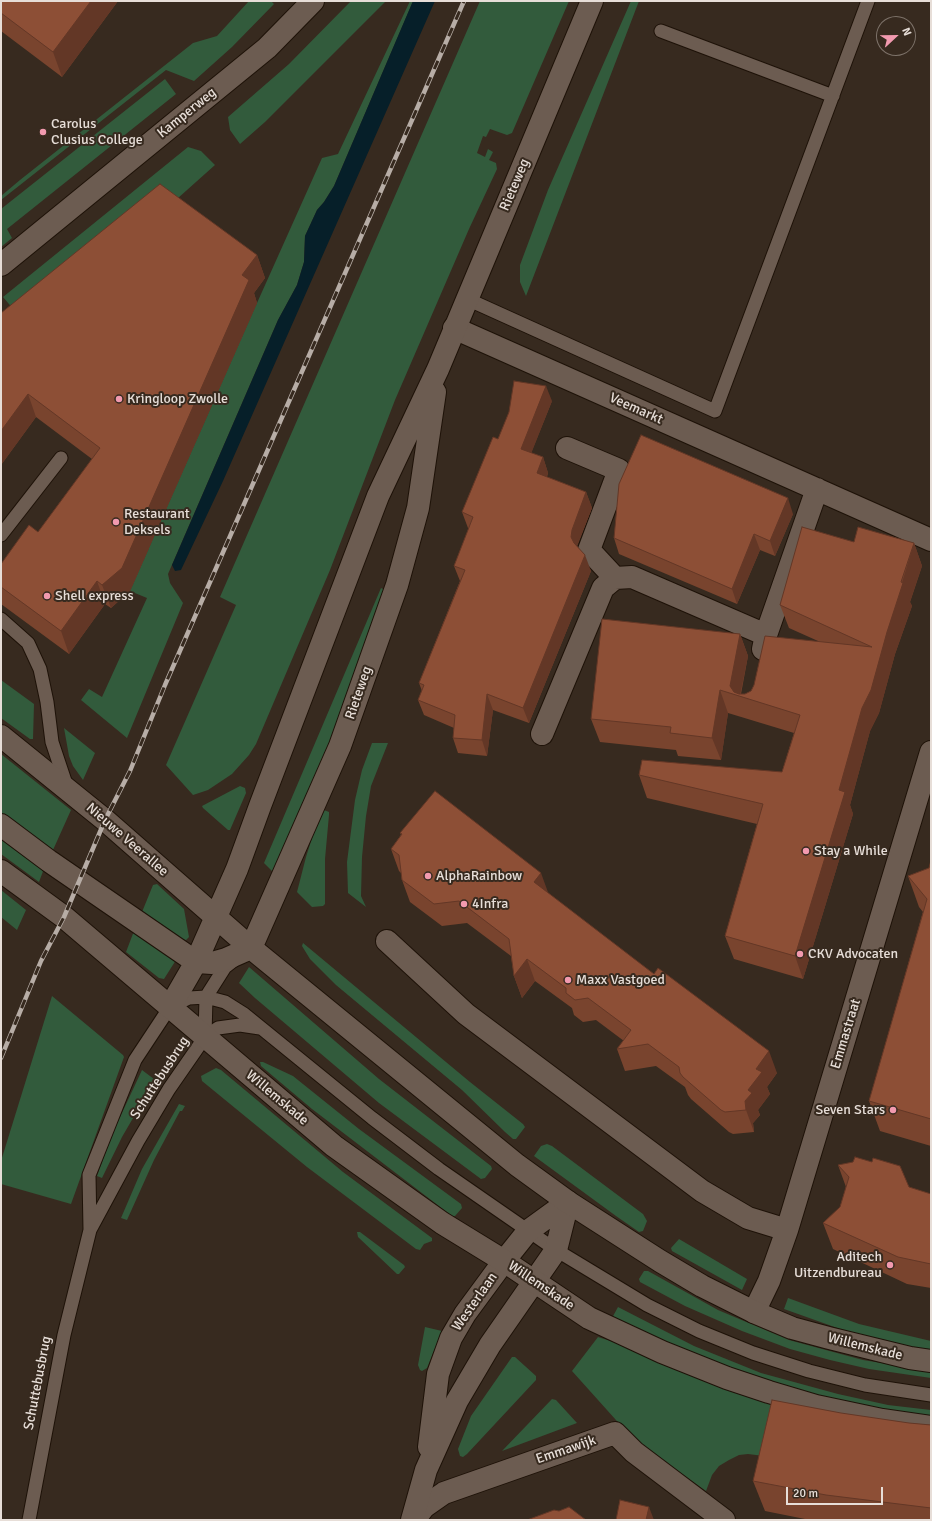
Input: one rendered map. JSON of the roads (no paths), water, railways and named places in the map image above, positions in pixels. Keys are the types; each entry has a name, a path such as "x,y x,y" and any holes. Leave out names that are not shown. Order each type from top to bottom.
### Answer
{"main road":[{"name":"Kamperweg","path":"1,265 267,48 313,1"},
{"name":"Rieteweg","path":"170,1007 196,962 237,869 378,496 438,369 592,1"},
{"name":"Veemarkt","path":"454,328 931,540"},
{"name":"Rieteweg","path":"251,948 340,746 397,585 418,508 438,369"},
{"path":"566,448 619,470 589,550 615,578"},
{"path":"758,670 766,634 817,489"},
{"path":"542,734 603,588 615,578 632,577 766,634"},
{"name":"Nieuwe Veerallee","path":"1,736 67,788 251,948"},
{"name":"Emmastraat","path":"754,1312 769,1281 787,1230 931,752"},
{"path":"1,825 49,861 196,962 212,963 226,959 251,948"},
{"path":"1,871 64,917 170,1007"},
{"path":"387,941 466,1014 702,1191 748,1218 787,1230"},
{"name":"Willemskade","path":"251,948 517,1165 568,1202 654,1258 702,1286 754,1312 792,1328 897,1355 931,1361"},
{"name":"Willemskade","path":"170,1007 334,1146 442,1223 504,1261 589,1318 662,1352 727,1378 816,1406 882,1420 931,1427"},
{"name":"Westerlaan","path":"413,1520 426,1470 438,1374 450,1338 465,1314 528,1231 568,1202"},
{"name":"Westerlaan","path":"426,1470 457,1401 490,1345 556,1250 568,1202"},
{"name":"Emmawijk","path":"413,1520 424,1507 444,1493 615,1433 634,1452 711,1516"}],"lane":[{"path":"467,299 715,411 868,1"},
{"path":"661,31 833,96"},
{"path":"1,535 61,458"},
{"path":"1,619 28,643 40,669 47,702 52,742 67,788"},
{"path":"206,997 225,967 251,948"},
{"path":"170,1007 189,998 206,997 225,1002 262,1028 372,1118 439,1169 556,1250 647,1305 699,1331 753,1353 809,1371 865,1386 931,1395"},
{"name":"Schuttebusbrug","path":"90,1230 116,1185 138,1141 169,1088 205,1037 206,997"},
{"name":"Schuttebusbrug","path":"29,1520 64,1335 90,1230 89,1175 135,1060 170,1007"},
{"path":"205,1037 218,1028 240,1025 262,1028"}],"water":[{"path":"413,1 435,1 223,481 181,570 175,571 172,565 278,320 297,285 304,262 305,236 317,210 334,186"}],"railway":[{"path":"1,1058 41,961 64,917 105,820 130,771 165,685 464,1"}],"place":[{"name":"Carolus Clusius College","path":"43,132"},
{"name":"Kringloop Zwolle","path":"119,399"},
{"name":"Restaurant Deksels","path":"116,522"},
{"name":"Shell express","path":"47,596"},
{"name":"Stay a While","path":"806,851"},
{"name":"AlphaRainbow","path":"428,876"},
{"name":"4Infra","path":"464,904"},
{"name":"CKV Advocaten","path":"800,954"},
{"name":"Maxx Vastgoed","path":"568,980"},
{"name":"Seven Stars","path":"893,1110"},
{"name":"Aditech Uitzendbureau","path":"890,1265"}]}
